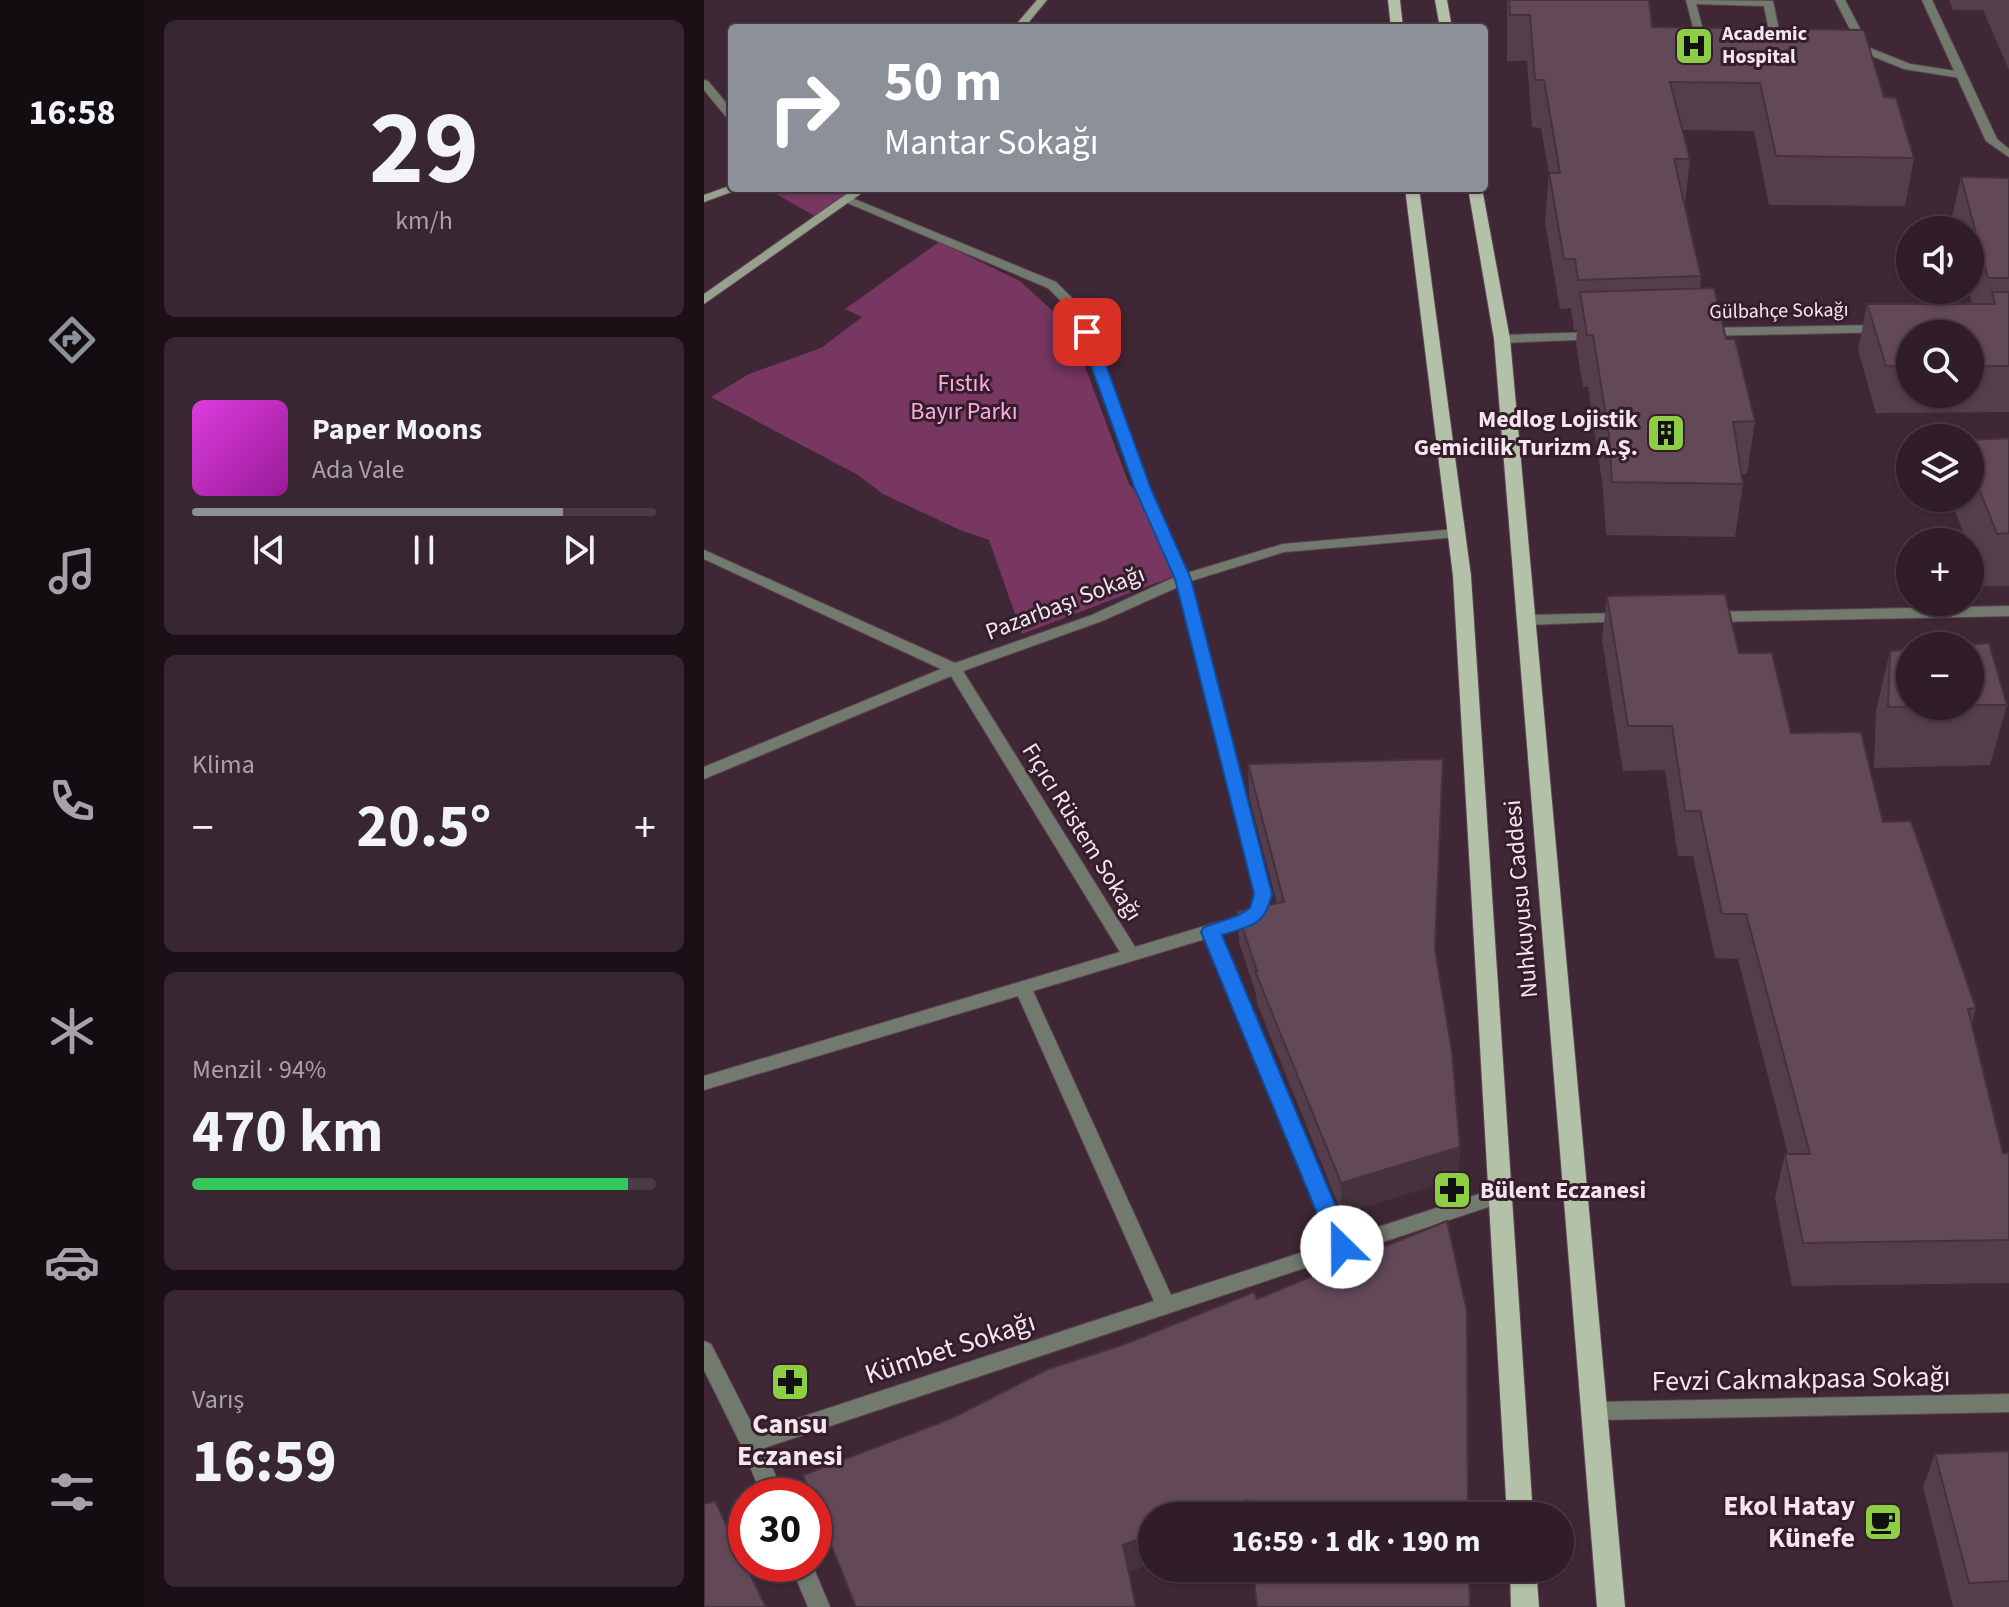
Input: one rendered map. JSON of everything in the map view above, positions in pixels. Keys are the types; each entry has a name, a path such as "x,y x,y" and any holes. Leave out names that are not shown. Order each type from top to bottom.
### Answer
{"main road":[{"path":"1394,0 1397,24"},
{"path":"1441,0 1445,24"},
{"name":"Nuhkuyusu Caddesi","path":"1413,192 1457,533 1519,1502"},
{"name":"Nuhkuyusu Caddesi","path":"1476,192 1502,339 1611,1607"},
{"path":"1524,1582 1525,1607"}],"street":[{"path":"1021,24 1042,0"},
{"path":"1840,0 1866,50"},
{"path":"1927,0 1992,141 2009,154"},
{"path":"1719,53 1704,52 1690,1 1769,1 1779,56"},
{"path":"1852,52 1866,50 1908,67 1961,75"},
{"path":"1764,55 1794,56"},
{"path":"704,83 728,112"},
{"path":"704,199 728,190"},
{"path":"704,300 857,192"},
{"path":"847,199 1052,285 1079,312 1143,489 1183,579 1263,894 1259,911 1244,921 1131,956"},
{"name":"Gülbahçe Sokağı","path":"1691,333 1896,330"},
{"path":"1502,339 1612,335"},
{"name":"Pazarbaşı Sokağı","path":"704,773 954,669 1097,618 1183,579 1283,548 1457,533"},
{"path":"704,554 954,669"},
{"path":"1698,617 2009,611"},
{"path":"1527,620 1636,618"},
{"name":"Fıçıcı Rüstem Sokağı","path":"704,1083 1131,956 954,669"},
{"path":"1210,932 1342,1247"},
{"path":"1023,988 1166,1306"},
{"name":"Kümbet Sokağı","path":"751,1443 1500,1195"},
{"path":"704,1350 766,1478"},
{"name":"Fevzi Cakmakpasa Sokağı","path":"1595,1411 2009,1403"},
{"path":"809,1582 819,1607"}],"green space":[{"path":"772,192 848,192 815,216"},
{"name":"Fıstık Bayır Parkı","path":"939,242 1020,281 1070,327 1129,484 1155,514 1182,573 1022,634 989,540 883,494 858,475 711,397 749,374 821,348 862,317 845,309"}],"building":[{"path":"1509,0 1649,0 1652,27 1864,30 1884,97 1896,98 1914,158 1776,156 1760,83 1670,82 1690,159 1674,159 1701,276 1578,280 1575,259 1564,259 1549,173 1560,173 1544,80 1535,80 1530,15 1510,15"},
{"path":"1961,177 2009,178 2009,278 1988,278 1984,263 1984,216 1971,216"},
{"path":"1714,288 1726,339 1735,339 1755,421 1733,422 1743,484 1612,482 1609,435 1593,335 1587,335 1580,292"},
{"path":"1992,292 2009,292 2009,366 1984,366 1984,320 1896,320 1896,366 1886,366 1867,304 1984,304 1995,304"},
{"path":"2009,438 2009,533 1997,534 1984,501 1984,439"},
{"path":"1725,594 1739,653 1772,653 1791,733 1861,732 1883,822 1911,821 1976,1008 1968,1009 2003,1153 2009,1153 2009,1240 1803,1243 1785,1154 1810,1154 1746,914 1722,914 1700,811 1685,811 1672,726 1628,726 1607,596"},
{"path":"1984,643 1989,643 2007,705 1984,705"},
{"path":"1896,650 1896,707 1888,707 1890,651"},
{"path":"1443,759 1435,949 1452,1051 1460,1147 1341,1183 1255,971 1237,911 1284,902 1248,764"},
{"path":"1447,1221 1467,1311 1468,1502 1138,1502 1138,1539 1123,1545 1136,1607 856,1607 832,1548 832,1478 804,1478 803,1475 952,1418 1048,1369 1125,1344 1254,1292 1257,1299"},
{"path":"2009,1451 2009,1581 1969,1583 1935,1454"},
{"path":"715,1501 728,1528 728,1582 754,1582 766,1607 704,1607 704,1504"},
{"path":"1254,1582 1469,1582 1470,1607 1257,1607"}],"place":[{"name":"Academic Hospital","path":"1694,46"},
{"name":"Medlog Lojistik Gemicilik Turizm A.Ş.","path":"1666,433"},
{"name":"Bülent Eczanesi","path":"1452,1190"},
{"name":"Cansu Eczanesi","path":"790,1382"},
{"name":"Ekol Hatay Künefe","path":"1883,1522"}],"route":[{"path":"1087,332 1143,489 1183,579 1263,894 1259,911 1244,921 1210,932 1342,1247"}]}
